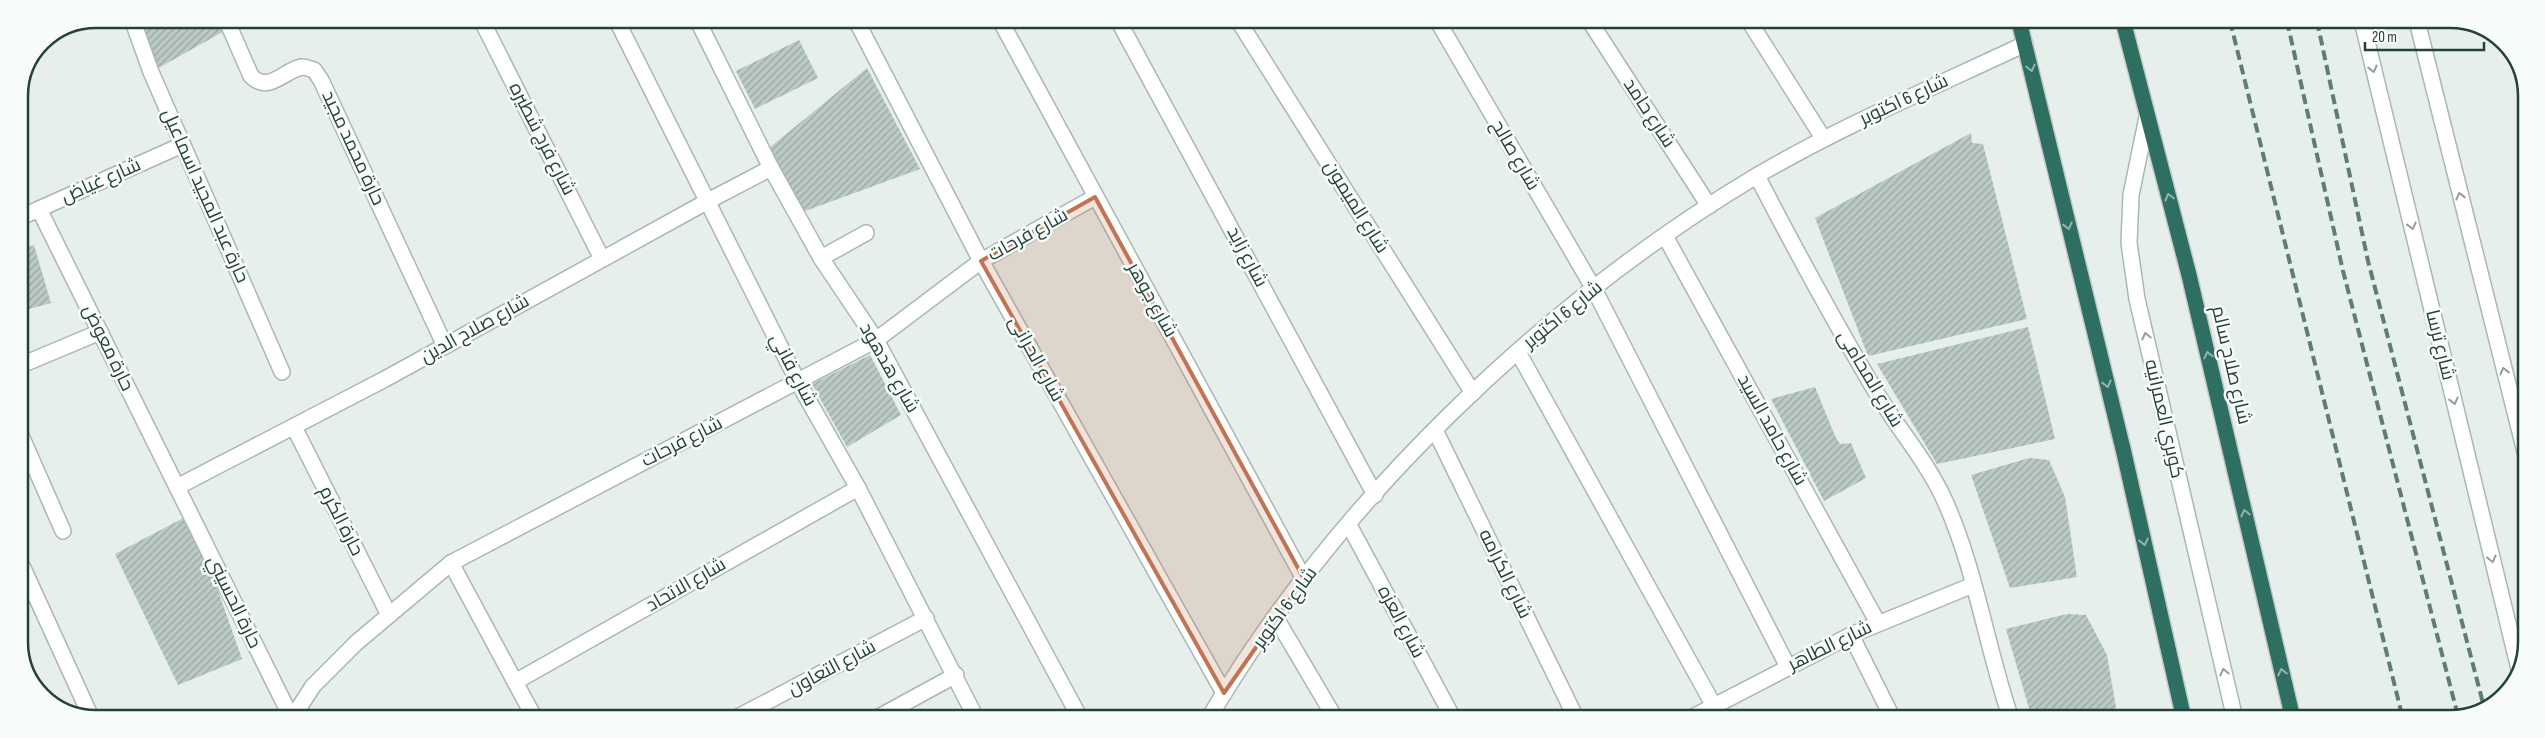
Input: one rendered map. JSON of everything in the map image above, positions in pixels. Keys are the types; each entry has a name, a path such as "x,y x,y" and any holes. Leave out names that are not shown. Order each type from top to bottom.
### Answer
{"highway":[{"path":"2021,28 2126,463 2182,710"},
{"name":"شارع صلاح سالم","path":"2125,28 2189,275 2291,710"}],"street":[{"name":"حارة عبد المجيد اسماعيل","path":"135,28 151,72 182,145 282,372"},
{"name":"حارة محمد مجيد","path":"230,28 251,76 257,82 267,84 303,67 314,70 321,80 445,346"},
{"name":"شارع فرج شطيره","path":"486,28 602,259"},
{"name":"شارع فاني","path":"621,28 798,382 858,488 956,675 972,710"},
{"name":"شارع هدهود","path":"702,28 771,168 820,258 876,340 1076,710"},
{"name":"شارع الحرانى","path":"860,28 981,261 1224,693"},
{"name":"شارع جوهر","path":"1004,28 1304,579"},
{"name":"شارع زايد","path":"1122,28 1375,494"},
{"name":"شارع الميمون","path":"1243,28 1473,393"},
{"name":"شارع صالح","path":"1442,28 1594,289 1788,667"},
{"name":"شارع حامد","path":"1594,28 1709,206"},
{"path":"1754,28 1823,138"},
{"name":"شارع ترسا","path":"2364,28 2516,656"},
{"path":"2419,28 2518,422"},
{"name":"شارع 6 اكتوبر","path":"1214,710 1304,579 1375,494 1435,430 1473,393 1518,352 1594,289 1709,206 1823,138 2026,44"},
{"name":"كوبري العمرانيه","path":"2147,117 2131,195 2129,243 2137,299 2183,503 2233,710"},
{"name":"شارع غياض","path":"28,214 182,145"},
{"name":"شارع صلاح الدين","path":"178,487 445,346 771,168"},
{"name":"شارع المحامى","path":"1757,176 1842,334 1893,419 1920,456 1943,497 1961,540 1989,649 2008,710"},
{"name":"شارع فرحات","path":"297,710 313,686 356,643 451,563 798,382 848,352 876,340 981,261 1095,197"},
{"name":"حارة معوض","path":"39,209 178,487"},
{"path":"820,258 866,233"},
{"name":"شارع حامد السيد","path":"1665,236 1878,623"},
{"path":"28,362 100,332"},
{"path":"1518,352 1714,706"},
{"name":"حارة الكرم","path":"294,427 389,615"},
{"name":"شارع الكرامه","path":"1435,430 1572,710"},
{"path":"28,451 63,531"},
{"name":"حارة الحسيني","path":"178,487 289,710"},
{"name":"شارع الاتحاد","path":"515,682 858,488"},
{"name":"شارع العزه","path":"1349,525 1449,710"},
{"path":"451,563 530,710"},
{"path":"28,579 88,710"},
{"name":"شارع الطاهر","path":"1706,710 1851,635 1973,584"},
{"name":"شارع التعاون","path":"751,710 926,618"},
{"path":"1276,618 1330,710"},
{"path":"1851,635 1888,710"},
{"path":"892,710 956,675"}],"highlighted area":[{"path":"1095,197 1304,579 1224,693 981,261"}],"building":[{"path":"141,28 225,28 226,30 155,70"},
{"path":"799,40 818,78 755,109 736,71"},
{"path":"867,68 920,169 797,214 763,153"},
{"path":"1971,133 1972,143 1983,144 2027,319 1868,356 1815,218"},
{"path":"34,245 51,303 28,309 28,247"},
{"path":"2028,327 2055,439 1937,464 1877,364"},
{"path":"870,355 901,415 847,447 812,384"},
{"path":"1815,387 1835,436 1840,444 1851,443 1866,478 1824,501 1771,399"},
{"path":"2029,458 2049,460 2065,497 2077,577 2010,588 1971,475"},
{"path":"191,514 242,659 178,685 115,554"},
{"path":"2067,614 2086,615 2107,655 2116,710 2029,710 2006,629"}],"railway":[{"path":"2232,28 2401,710"},
{"path":"2289,28 2343,271 2456,710"},
{"path":"2318,28 2368,261 2482,701"}]}
